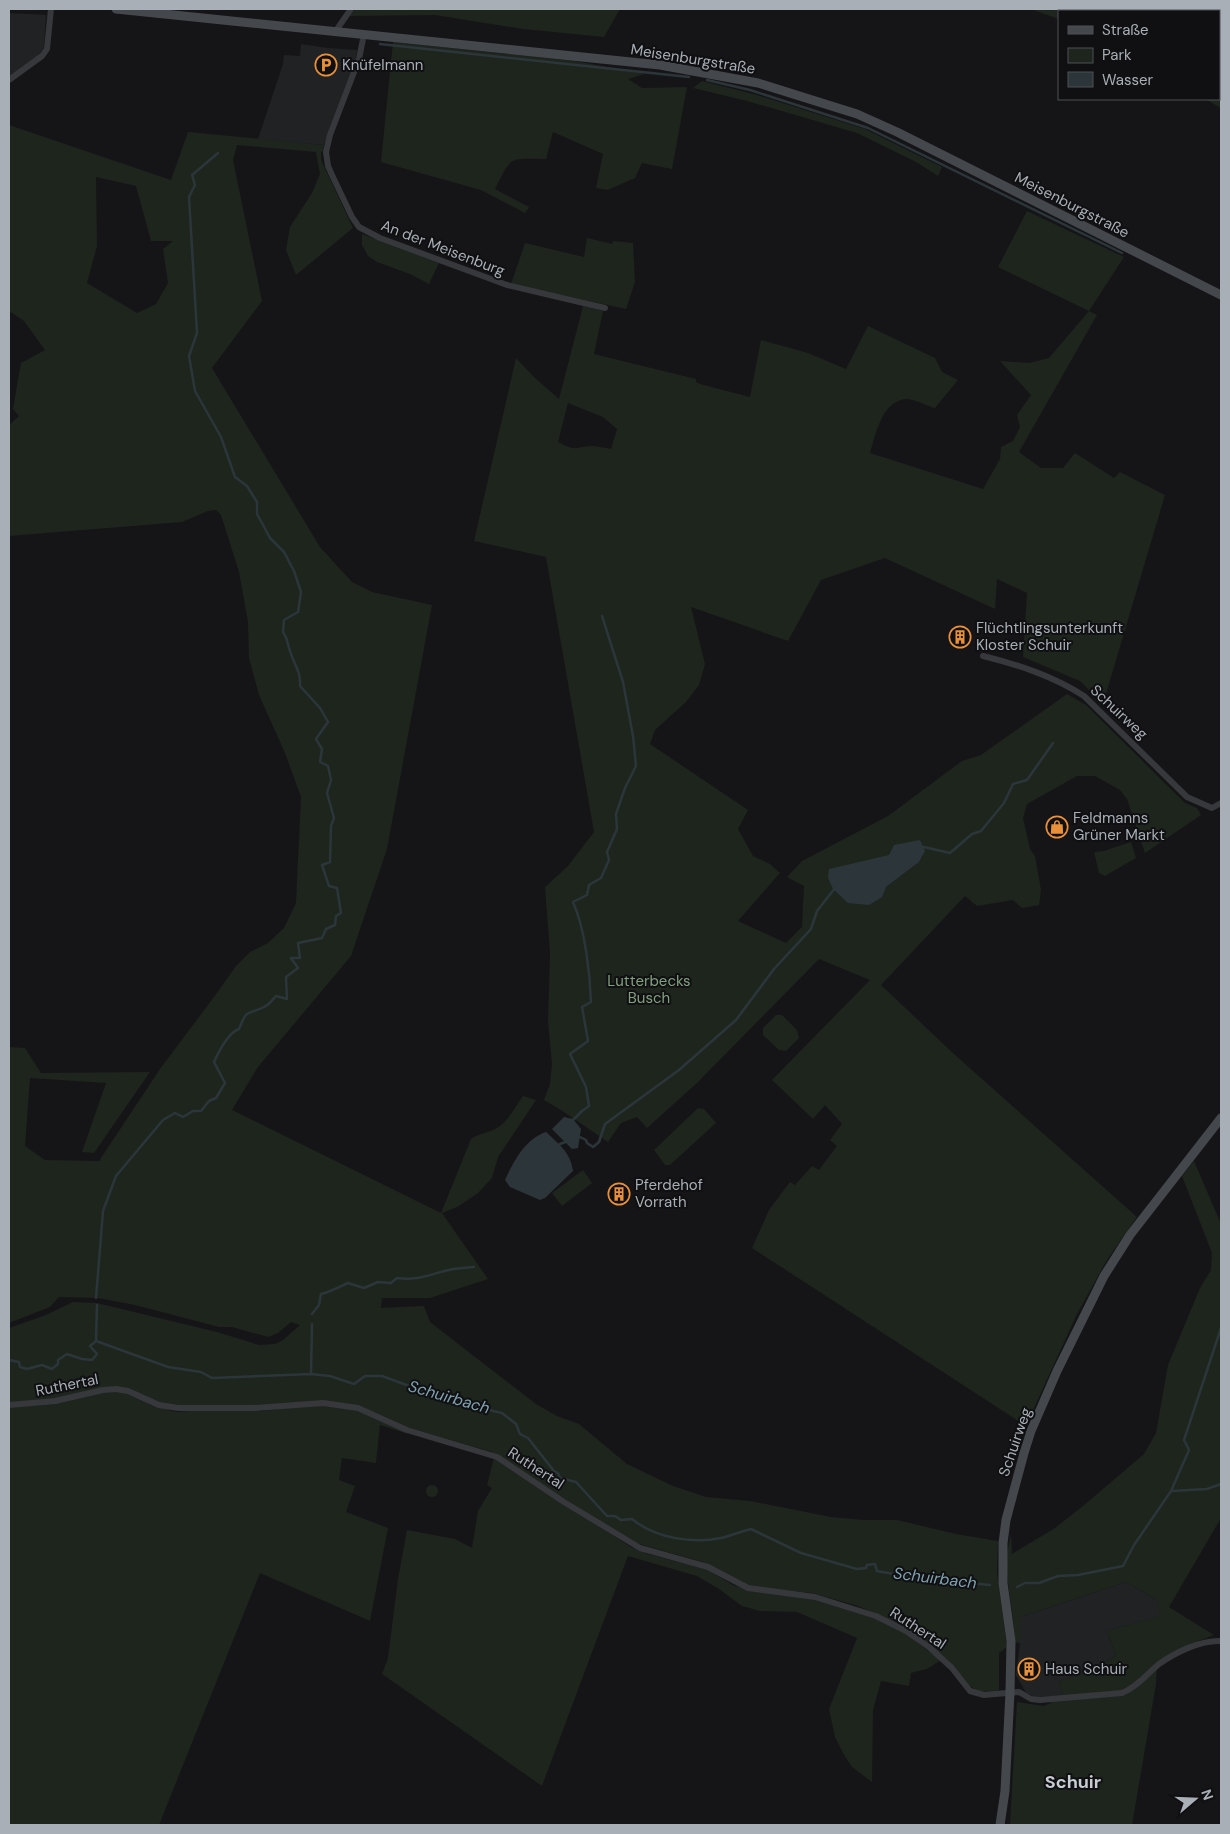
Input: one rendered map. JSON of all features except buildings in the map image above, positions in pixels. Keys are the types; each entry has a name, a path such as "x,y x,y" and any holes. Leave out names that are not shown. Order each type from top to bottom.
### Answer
{"main road":[{"name":"Meisenburgstraße","path":"116,9 660,65 758,83 857,114 897,132 1221,295"},
{"name":"Schuirweg","path":"1000,1825 1005,1791 1011,1641 1003,1583 1003,1543 1006,1520 1031,1431 1057,1370 1104,1276 1130,1236 1221,1118"}],"street":[{"path":"9,80 42,56 47,49 51,9"},
{"path":"335,32 351,9"},
{"name":"An der Meisenburg","path":"364,34 359,59 330,135 326,152 328,166 332,175 352,217 359,226 380,238 507,285 605,308"},
{"name":"Schuirweg","path":"983,656 1033,670 1065,684 1084,696 1187,797 1212,808 1221,803"},
{"name":"Ruthertal","path":"9,1405 55,1401 103,1390 116,1389 128,1391 159,1404 178,1408 255,1408 323,1403 358,1408 407,1430 497,1457 564,1502 640,1548 708,1567 748,1588 816,1597 876,1616 906,1631 929,1647 952,1668 970,1691 984,1695 1010,1692"},
{"path":"1010,1692 1019,1692 1031,1699 1040,1700 1122,1693 1131,1689 1160,1664 1175,1655 1203,1642 1221,1641"}],"shaded area":[{"path":"9,13 46,15 44,47 38,56 9,77"},
{"name":"Knüfelmann","path":"301,44 357,50 355,62 324,145 258,139 283,64 284,55 300,56"},
{"path":"1126,1582 1157,1600 1161,1616 1107,1631 1116,1656 1085,1673 1059,1681 1063,1696 1036,1697 1026,1693 1016,1675 1020,1643 1020,1617"}],"green space":[{"path":"356,9 620,9 604,37 523,29 435,15 349,16"},
{"path":"1030,9 1070,10 1058,10 1058,19"},
{"path":"1142,9 1221,9 1221,52 1220,10"},
{"path":"393,42 575,61 645,74 628,79 642,88 687,87 672,169 642,163 635,178 608,190 596,188 603,154 553,132 546,159 513,161 505,170 495,189 529,207 525,213 481,190 381,162"},
{"path":"702,81 757,95 865,129 942,167 938,176 916,162 857,133 747,101 693,88"},
{"path":"1220,90 1221,91 1221,108 1207,100 1220,100"},
{"path":"9,125 171,180 188,132 324,145 321,152 321,160 353,228 296,275 286,250 290,227 312,193 320,174 316,152 237,145 233,160 262,301 212,368 320,547 352,582 372,592 432,605 387,849 351,956 258,1067 232,1110 441,1213 471,1139 477,1135 494,1130 501,1125 512,1113 523,1096 536,1100 498,1157 492,1178 478,1193 457,1207 442,1213 488,1279 430,1298 382,1298 381,1308 424,1306 430,1322 536,1404 557,1416 579,1424 627,1464 673,1486 706,1497 750,1501 831,1517 897,1520 956,1534 998,1541 997,1572 1007,1647 999,1653 999,1690 992,1692 978,1691 968,1685 948,1660 908,1630 885,1617 858,1606 812,1593 760,1588 742,1584 703,1562 632,1542 492,1452 410,1428 358,1405 200,1405 173,1407 167,1410 177,1412 201,1410 263,1411 300,1406 353,1409 371,1415 411,1435 380,1425 376,1463 342,1458 339,1480 355,1486 346,1512 388,1528 370,1621 260,1573 159,1825 9,1825 9,1407 53,1398 9,1403 9,1328 46,1315 73,1302 97,1303 217,1332 259,1345 275,1344 283,1340 300,1325 291,1322 278,1333 268,1337 232,1327 219,1327 135,1305 98,1298 59,1297 50,1307 9,1323 9,1047 25,1048 41,1073 150,1072 94,1153 82,1152 106,1083 30,1078 25,1146 45,1160 99,1161 160,1069 236,966 250,952 268,943 284,928 296,903 301,797 285,753 259,695 249,658 248,622 239,572 221,515 216,510 208,511 182,522 9,536 9,425 19,416 13,409 21,363 45,350 24,321 9,311","holes":["96,177 136,186 151,241 173,241 163,249 168,283 156,304 137,313 87,283 97,246"]},
{"path":"1027,211 1124,257 1089,311 998,267"},
{"path":"362,234 439,263 429,284 410,274 377,262 368,256 362,245"},
{"path":"587,238 612,244 613,241 633,243 635,282 626,309 511,284 525,243 584,257"},
{"name":"Lutterbecks Busch","path":"583,306 603,311 594,354 696,379 696,382 700,384 750,397 761,340 808,353 846,369 868,326 935,358 942,372 958,380 935,408 908,399 890,406 877,429 870,453 983,489 1000,459 1001,447 1013,441 1020,427 1017,415 1031,395 1000,361 1029,363 1049,358 1089,311 1097,315 1019,452 1041,468 1063,468 1075,453 1114,478 1120,472 1165,495 1103,704 1080,681 1023,657 1027,593 997,579 995,609 885,558 821,580 788,641 691,607 705,664 699,685 686,702 655,730 650,744 748,810 738,829 753,856 770,864 780,873 738,921 786,943 802,927 804,886 787,877 802,861 888,816 962,761 981,755 1067,694 1086,705 1185,803 1197,808 1201,815 1145,853 1127,799 1120,790 1095,776 1077,776 1027,804 1023,818 1030,849 1035,856 1041,890 1039,905 1022,908 1013,900 977,906 965,896 881,985 954,1054 1137,1217 1107,1260 1077,1314 1029,1419 1020,1422 752,1248 769,1210 790,1182 795,1185 812,1166 819,1170 837,1146 830,1140 842,1124 825,1105 813,1119 772,1080 870,980 819,959 697,1083 647,1128 637,1117 621,1123 608,1142 544,1100 550,1084 552,1064 548,1021 550,953 545,887 568,866 594,832 546,557 474,541 516,358 559,399","holes":["568,403 603,417 617,429 611,449 590,446 571,448 558,442","925,851 919,862 886,887"]},
{"path":"1131,842 1136,858 1105,876 1099,873 1094,852 1104,851"},
{"path":"776,1015 782,1015 797,1030 799,1038 786,1051 779,1050 763,1035 763,1028"},
{"path":"698,1108 704,1109 716,1123 670,1165 665,1165 654,1150"},
{"path":"1194,1161 1221,1224 1221,1518 1169,1607 1214,1635 1188,1645 1157,1663 1156,1684 1132,1825 1010,1825 1017,1702 1044,1706 1063,1697 1059,1681 1085,1673 1116,1656 1107,1631 1160,1616 1157,1600 1126,1582 1020,1617 1020,1643 1015,1642 1007,1554 1011,1534 1012,1554 1055,1528 1144,1454 1156,1433 1168,1365 1200,1288 1211,1270 1212,1253 1182,1176"},
{"path":"583,1170 592,1183 562,1206 552,1193"},
{"path":"494,1458 631,1547 648,1554 708,1570 733,1585 752,1591 816,1600 876,1618 904,1633 941,1660 927,1669 911,1673 909,1686 881,1681 873,1710 872,1782 852,1767 843,1753 835,1737 829,1709 857,1638 797,1612 760,1611 742,1606 697,1576 628,1556 542,1786 382,1674 388,1658 398,1579 407,1530 455,1539 472,1548 478,1511 492,1488 487,1485"},
{"path":"430,1485 434,1485 438,1491 434,1497 430,1497 426,1493 426,1489"}],"water":[{"path":"920,840 925,851 919,862 886,887 882,897 869,905 848,903 833,889 828,878 829,869 889,855 894,845"},
{"path":"564,1117 573,1119 581,1129 578,1148 572,1149 552,1129"},
{"path":"546,1132 567,1154 573,1171 545,1198 540,1200 510,1187 505,1180 516,1158 526,1145"}],"waterway":[{"path":"380,44 689,77"},
{"path":"707,80 750,90 868,128 1122,253"},
{"path":"96,1298 103,1211 116,1176 163,1120 175,1113 183,1117 193,1111 201,1111 209,1101 216,1098 225,1083 214,1062 224,1043 231,1034 239,1029 248,1013 266,1006 276,996 287,999 286,977 298,968 291,958 300,958 298,943 322,938 326,929 335,925 336,916 341,913 337,888 329,886 322,865 330,862 331,826 334,818 327,793 331,780 328,766 320,762 322,749 316,739 328,722 320,708 300,686 298,672 283,632 284,620 298,612 301,592 294,571 284,552 270,538 257,514 257,502 247,486 235,477 221,437 195,391 189,356 197,333 189,197 195,185 192,175 218,153"},
{"path":"572,1121 589,1106 586,1087 570,1054 588,1041 582,1007 591,1002 586,951 581,925 573,902 587,895 589,885 601,878 609,860 607,852 617,829 616,814 625,788 636,766 633,736 623,682 602,616"},
{"path":"921,848 950,853 972,834 981,831 1004,803 1013,784 1027,780 1053,743"},
{"path":"577,1138 580,1137 586,1140 593,1147 599,1142 605,1124 679,1070 736,1020 774,969 811,929 817,911 835,888"},
{"path":"560,1144 568,1141"},
{"path":"312,1314 319,1305 321,1294 348,1283 364,1288 378,1282 391,1283 397,1278 418,1278 452,1269 474,1267"},
{"path":"96,1341 97,1305"},
{"path":"311,1374 312,1324"},
{"name":"Schuirbach","path":"1017,1587 1025,1583 1039,1583 1058,1576 1078,1575 1123,1566 1134,1545 1171,1491 1189,1450 1184,1440 1221,1328"},
{"name":"Schuirbach","path":"9,1360 19,1362 20,1367 27,1369 42,1365 52,1369 58,1364 58,1360 67,1354 92,1360 97,1354 90,1346 96,1341 168,1367 201,1372 212,1378 311,1374 330,1376 354,1384 365,1376 382,1376 431,1394 453,1397 502,1413 516,1424 520,1434 528,1438 554,1471 558,1473 560,1478 576,1482 607,1516 615,1516 621,1520 632,1519 652,1531 686,1540 710,1540 751,1529 801,1553 857,1569 875,1564 877,1571 910,1577 990,1585"},
{"name":"Schuirbach","path":"1171,1491 1207,1489 1221,1484"}],"place":[{"name":"Knüfelmann","path":"326,65"},
{"name":"Flüchtlingsunterkunft Kloster Schuir","path":"960,637"},
{"name":"Feldmanns Grüner Markt","path":"1057,827"},
{"name":"Pferdehof Vorrath","path":"619,1194"},
{"name":"Haus Schuir","path":"1029,1669"}],"district":[{"name":"Schuir","path":"1073,1782"}]}
